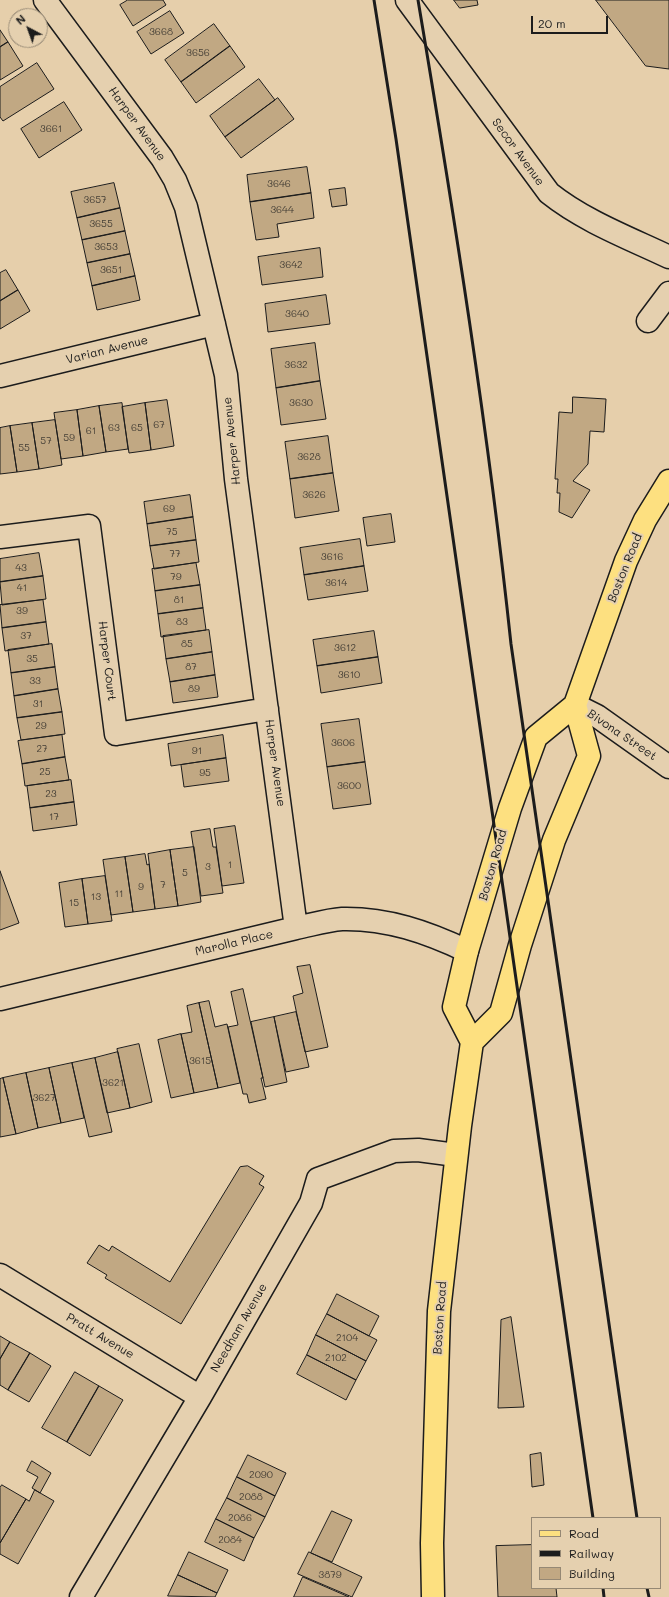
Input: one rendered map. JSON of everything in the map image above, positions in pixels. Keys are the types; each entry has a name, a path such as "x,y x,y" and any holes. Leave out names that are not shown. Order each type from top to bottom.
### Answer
{"main road":[{"name":"Boston Road","path":"433,1597 432,1543 439,1311 456,1155 472,1042 454,1007 467,951 510,808 536,737 575,705 626,561 645,520 669,481"},
{"path":"472,1042 501,1013 520,945 554,840 589,756 575,705"}],"street":[{"name":"Harper Avenue","path":"45,0 162,158 176,180 186,207 226,375 236,478 296,928"},
{"name":"Secor Avenue","path":"407,0 549,193 560,202 591,220 669,257"},
{"path":"648,321 669,293"},
{"name":"Varian Avenue","path":"0,376 214,324"},
{"name":"Harper Court","path":"0,538 89,526 116,734 268,709"},
{"name":"Bivona Street","path":"575,705 597,716 669,767"},
{"name":"Marolla Place","path":"0,999 296,928 341,919 386,922 420,930 467,951"},
{"name":"Needham Avenue","path":"80,1597 200,1397 311,1203 318,1179 394,1151 418,1150 456,1155"},
{"name":"Pratt Avenue","path":"0,1275 200,1397"}],"building":[{"path":"128,0 163,0 166,5 133,26 120,5"},
{"path":"454,0 477,0 478,5 460,8"},
{"path":"596,0 669,0 669,69 646,66"},
{"path":"170,11 184,33 151,54 137,32"},
{"path":"214,24 230,46 181,82 165,60"},
{"path":"0,30 8,42 0,47"},
{"path":"8,42 8,48 12,48 23,66 0,80 0,47"},
{"path":"230,46 245,67 196,103 181,82"},
{"path":"37,63 54,89 3,121 0,117 0,87"},
{"path":"259,79 275,100 225,137 210,116"},
{"path":"278,98 294,119 241,158 225,137"},
{"path":"64,102 82,130 39,158 21,129"},
{"path":"307,167 311,193 250,202 247,175"},
{"path":"114,183 120,208 77,218 71,192"},
{"path":"345,188 347,205 332,207 329,190"},
{"path":"311,193 314,218 277,224 279,237 256,240 250,202"},
{"path":"120,208 125,231 82,240 77,218"},
{"path":"125,231 130,254 87,263 82,240"},
{"path":"320,248 323,277 262,285 258,257"},
{"path":"130,254 135,276 92,286 87,263"},
{"path":"6,270 18,290 0,301 0,273"},
{"path":"135,276 140,300 97,310 92,286"},
{"path":"18,290 30,311 0,329 0,301"},
{"path":"326,295 330,324 268,332 265,304"},
{"path":"315,343 320,381 276,388 271,349"},
{"path":"320,381 326,419 281,425 276,388"},
{"path":"573,397 606,399 604,432 590,431 588,464 573,481 590,490 572,518 559,512 560,493 557,493 558,479 555,479 559,412 572,413"},
{"path":"167,400 174,446 151,450 145,403"},
{"path":"122,403 128,449 106,452 99,406"},
{"path":"145,403 151,450 129,453 122,407"},
{"path":"99,406 106,452 83,456 77,410"},
{"path":"77,410 83,456 61,459 54,413"},
{"path":"55,420 62,465 39,469 32,423"},
{"path":"32,423 39,469 17,472 10,426"},
{"path":"10,426 17,472 0,474 0,428"},
{"path":"328,436 333,473 290,479 285,442"},
{"path":"333,473 339,511 295,518 290,479"},
{"path":"190,495 193,517 147,524 144,502"},
{"path":"391,514 395,542 367,546 363,518"},
{"path":"193,517 196,540 150,546 147,524"},
{"path":"360,539 364,566 304,575 300,548"},
{"path":"196,540 199,562 154,569 150,546"},
{"path":"39,553 43,576 0,582 0,559"},
{"path":"196,563 200,585 155,591 152,569"},
{"path":"364,566 368,591 308,600 304,575"},
{"path":"43,576 46,599 2,605 0,582"},
{"path":"200,585 203,608 158,614 155,591"},
{"path":"43,600 46,622 2,628 0,605"},
{"path":"203,608 206,630 161,637 158,614"},
{"path":"46,622 49,644 5,651 2,628"},
{"path":"209,630 212,652 166,659 163,636"},
{"path":"374,631 378,657 317,666 313,640"},
{"path":"52,644 55,667 11,673 8,650"},
{"path":"212,652 215,675 170,682 166,659"},
{"path":"378,657 382,683 321,693 317,666"},
{"path":"55,667 58,689 14,696 11,673"},
{"path":"215,675 218,697 173,703 170,682"},
{"path":"58,689 62,712 17,718 14,696"},
{"path":"62,712 65,734 21,740 17,718"},
{"path":"359,719 365,762 327,767 321,724"},
{"path":"62,735 65,757 22,764 18,741"},
{"path":"223,735 226,758 171,766 168,744"},
{"path":"65,757 69,780 25,786 22,764"},
{"path":"226,758 229,781 184,787 181,765"},
{"path":"365,762 371,804 333,809 327,767"},
{"path":"71,780 74,802 30,808 27,786"},
{"path":"74,802 77,825 33,831 30,808"},
{"path":"235,826 244,883 222,886 214,829"},
{"path":"210,829 213,847 216,847 223,893 201,896 191,832"},
{"path":"194,847 201,902 178,906 170,850"},
{"path":"170,850 178,906 155,909 148,854"},
{"path":"145,854 147,865 149,864 155,909 133,912 125,857"},
{"path":"125,857 133,912 111,915 103,860"},
{"path":"0,871 19,923 0,930"},
{"path":"105,876 112,921 88,924 82,879"},
{"path":"82,879 88,924 65,927 59,883"},
{"path":"310,965 328,1047 305,1052 293,996 303,993 297,967"},
{"path":"243,989 263,1078 261,1078 266,1099 249,1103 247,1094 243,1094 228,1027 238,1025 231,992"},
{"path":"209,1001 215,1027 227,1024 240,1083 218,1088 199,1003"},
{"path":"199,1003 218,1088 194,1093 181,1034 192,1032 187,1006"},
{"path":"296,1012 309,1067 286,1072 274,1017"},
{"path":"274,1017 287,1082 265,1087 251,1022"},
{"path":"181,1034 194,1093 171,1098 158,1040"},
{"path":"139,1044 152,1102 130,1108 117,1049"},
{"path":"118,1052 130,1108 107,1113 95,1058"},
{"path":"95,1058 112,1132 89,1137 72,1063"},
{"path":"72,1063 84,1118 61,1123 49,1068"},
{"path":"49,1068 61,1123 38,1128 26,1073"},
{"path":"26,1073 38,1128 16,1134 3,1078"},
{"path":"3,1078 16,1134 0,1137 0,1079"},
{"path":"248,1166 264,1176 259,1184 264,1187 181,1324 105,1278 107,1275 87,1263 99,1245 109,1251 112,1246 170,1282 240,1167"},
{"path":"337,1294 379,1316 369,1336 327,1314"},
{"path":"327,1314 377,1340 366,1361 316,1335"},
{"path":"511,1317 524,1407 498,1408 501,1320"},
{"path":"316,1335 366,1361 356,1380 307,1355"},
{"path":"0,1336 10,1342 0,1359"},
{"path":"10,1342 30,1353 8,1390 0,1385 0,1359"},
{"path":"30,1353 51,1366 29,1402 8,1390"},
{"path":"307,1355 356,1380 346,1400 297,1374"},
{"path":"75,1372 99,1386 67,1442 42,1428"},
{"path":"99,1386 123,1400 90,1456 67,1442"},
{"path":"541,1453 544,1485 532,1487 530,1455"},
{"path":"248,1455 286,1473 275,1496 237,1477"},
{"path":"32,1461 51,1473 40,1493 32,1488 38,1477 27,1471"},
{"path":"237,1477 275,1496 265,1517 227,1498"},
{"path":"2,1485 26,1499 0,1543 0,1488"},
{"path":"35,1490 54,1501 18,1564 0,1554 0,1543 26,1499 29,1501"},
{"path":"227,1498 265,1517 254,1538 216,1519"},
{"path":"332,1511 352,1520 332,1562 311,1553"},
{"path":"216,1519 254,1538 244,1561 205,1542"},
{"path":"531,1545 531,1589 556,1589 557,1597 498,1597 496,1546"},
{"path":"189,1552 228,1570 217,1593 178,1575"},
{"path":"309,1552 362,1577 352,1597 298,1574"},
{"path":"178,1575 217,1593 215,1597 168,1596"},
{"path":"303,1577 349,1597 294,1597"}],"railway":[{"path":"374,0 396,139 593,1517"},
{"path":"418,0 481,402 511,644 637,1517"},
{"path":"603,1589 604,1597"},
{"path":"647,1589 649,1597"}]}
